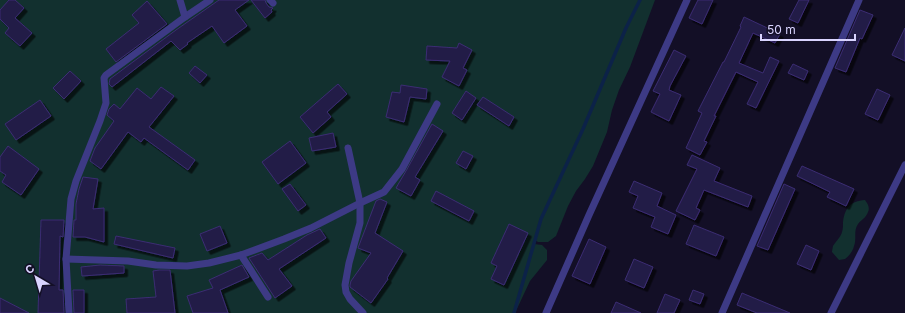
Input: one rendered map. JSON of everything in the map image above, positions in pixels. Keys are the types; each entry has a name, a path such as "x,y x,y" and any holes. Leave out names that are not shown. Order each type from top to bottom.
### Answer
{"lane":[{"path":"180,0 185,17"},
{"path":"69,313 66,259 71,199 76,181 106,103 104,78 106,75 210,0"},
{"path":"546,313 687,0"},
{"path":"722,313 859,0"},
{"path":"66,259 128,261 156,265 187,266 208,263 241,255 311,228 384,192 402,169 437,104"},
{"path":"348,148 360,203 360,223 349,263 345,285 348,295 364,313"},
{"path":"831,313 905,165"},
{"path":"241,255 268,298"}],"green space":[{"path":"0,0 655,0 630,67 619,90 612,110 607,132 593,166 568,206 556,236 548,242 538,242 535,240 534,244 542,245 547,250 547,260 530,281 515,313 0,313"},
{"path":"865,200 869,210 866,216 859,223 855,232 855,243 853,250 845,259 839,260 832,251 833,246 840,237 843,229 845,213 852,204"}],"building":[{"path":"9,0 15,0 24,8 15,18 32,33 20,46 5,33 9,28 0,19 0,10"},
{"path":"219,0 249,0 235,10 247,26 224,43 212,26 187,43 188,44 180,50 171,41 112,87 109,84 110,79"},
{"path":"251,0 265,0 269,7 273,8 271,10 272,12 265,18"},
{"path":"698,0 713,0 702,24 689,18"},
{"path":"799,0 809,0 798,23 789,19"},
{"path":"147,1 167,24 116,62 106,49 139,23 132,15"},
{"path":"860,10 873,15 862,39 860,38 846,72 835,68"},
{"path":"744,17 780,34 775,43 753,33 739,63 763,73 770,57 779,61 756,108 747,104 758,82 736,72 714,116 716,116 704,141 707,142 700,155 686,148 702,113 698,111 724,62 741,27 740,26"},
{"path":"905,28 905,61 892,55"},
{"path":"459,43 472,50 463,68 467,70 459,86 442,77 450,61 426,60 427,46 457,48"},
{"path":"674,50 686,56 670,86 669,90 681,95 669,121 651,112 660,94 653,91"},
{"path":"793,64 808,71 804,80 788,73"},
{"path":"195,66 207,75 200,83 189,73"},
{"path":"70,71 81,81 64,99 53,88"},
{"path":"338,84 347,94 327,112 331,117 313,133 300,117"},
{"path":"401,85 427,89 426,99 410,97 404,122 386,117 392,92 400,93"},
{"path":"161,87 174,96 149,127 195,160 188,170 144,138 141,142 128,132 101,169 90,161 95,148 114,121 107,115 109,109 114,104 120,109 137,88 151,99"},
{"path":"877,89 890,95 878,120 865,114"},
{"path":"466,91 476,98 462,120 452,113"},
{"path":"483,97 514,117 509,126 477,105"},
{"path":"40,100 51,116 16,140 5,124"},
{"path":"432,124 443,131 415,177 420,180 411,196 396,188"},
{"path":"333,133 336,147 312,151 309,138"},
{"path":"290,141 306,163 278,184 262,162"},
{"path":"8,146 39,169 21,195 2,182 6,175 0,171 0,157"},
{"path":"463,151 473,156 466,169 456,163"},
{"path":"692,155 720,168 714,181 752,196 748,207 704,190 696,208 700,210 695,220 676,211 697,169 687,165"},
{"path":"802,166 854,189 846,206 827,197 830,192 797,176"},
{"path":"83,177 98,179 93,209 104,208 104,242 85,237 73,237 74,220 76,220 76,204"},
{"path":"634,181 662,193 657,206 676,215 668,234 651,227 655,217 633,208 638,196 629,192"},
{"path":"290,184 306,205 298,211 282,189"},
{"path":"784,184 795,189 768,250 757,246"},
{"path":"436,191 474,211 469,221 431,201"},
{"path":"380,199 387,202 375,233 403,251 387,278 388,279 371,303 350,287 350,285 351,281 371,253 358,248 376,201"},
{"path":"41,220 64,220 63,237 60,236 59,290 63,290 64,313 38,313"},
{"path":"509,224 528,233 504,285 491,279 497,266 491,263"},
{"path":"694,225 724,237 716,256 686,244"},
{"path":"220,226 227,243 207,251 200,234"},
{"path":"320,229 326,238 279,269 292,286 275,298 249,258 262,253 268,260 307,235"},
{"path":"116,236 175,248 173,258 114,244"},
{"path":"589,239 606,247 590,284 572,276"},
{"path":"806,245 819,251 811,270 797,264"},
{"path":"634,259 653,267 644,288 625,280"},
{"path":"100,265 124,266 124,273 82,276 81,267"},
{"path":"242,265 249,277 220,290 228,313 193,313 187,296 213,288 209,280"},
{"path":"170,270 175,313 127,313 126,299 156,297 153,271"},
{"path":"73,290 84,290 84,313 74,313"},
{"path":"693,290 704,294 700,304 689,300"},
{"path":"742,293 790,313 757,313 737,305"},
{"path":"665,294 680,300 674,313 657,313"},
{"path":"0,298 29,313 0,313"},
{"path":"616,302 641,313 611,313"}],"waterway":[{"path":"514,313 541,219 583,129 626,28 640,0"}]}
